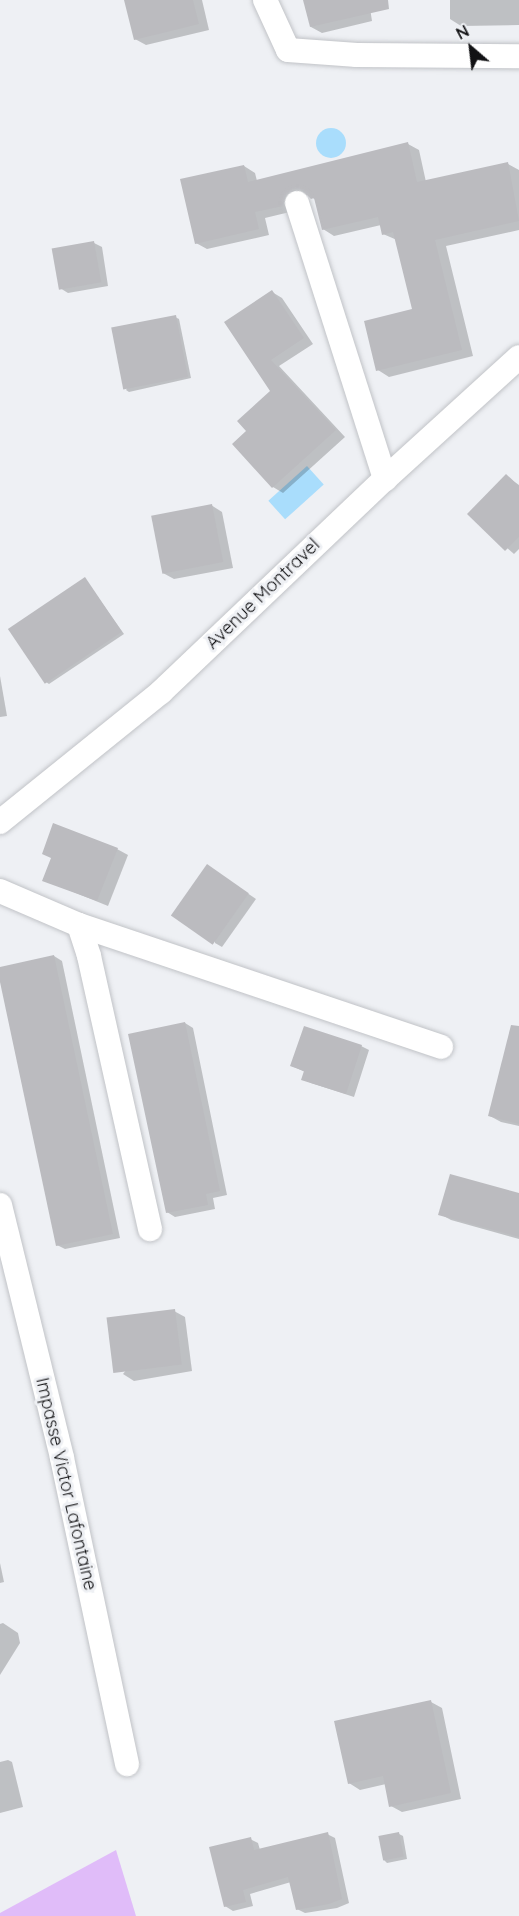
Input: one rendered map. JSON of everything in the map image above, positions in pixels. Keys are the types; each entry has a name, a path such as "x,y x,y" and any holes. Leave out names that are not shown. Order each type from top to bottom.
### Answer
{"street":[{"path":"265,0 288,50 357,55 519,56"},
{"path":"297,203 385,479"},
{"name":"Avenue Montravel","path":"0,822 153,698 385,479 519,357"},
{"path":"0,891 79,925 441,1047"},
{"path":"79,925 89,956 150,1229"},
{"name":"Impasse Victor Lafontaine","path":"0,1205 62,1458 127,1764"}],"shaded area":[{"path":"116,1850 136,1916 0,1916 0,1913"}],"water":[{"path":"331,128 342,132 346,143 342,154 331,158 320,154 316,143 320,132"},
{"path":"307,466 324,485 285,519 268,501"}],"building":[{"path":"124,0 193,0 199,24 134,40"},
{"path":"303,0 388,0 389,9 310,27"},
{"path":"408,142 417,182 508,162 519,221 435,240 462,350 376,371 364,321 412,309 393,232 382,235 378,217 322,230 314,198 311,199 301,189 293,189 286,194 283,206 255,212 259,229 195,244 180,179 244,165 248,182"},
{"path":"94,241 101,282 59,290 52,248"},
{"path":"272,290 304,338 271,360 336,430 272,488 232,444 246,431 237,421 270,391 224,322"},
{"path":"176,315 188,377 123,389 111,328"},
{"path":"506,474 519,486 519,537 505,551 467,514"},
{"path":"212,504 223,562 162,574 151,516"},
{"path":"85,577 122,632 45,684 8,629"},
{"path":"53,823 118,848 97,901 42,881 51,858 42,854"},
{"path":"207,864 249,893 213,945 171,916"},
{"path":"54,955 113,1234 56,1246 0,982 0,967"},
{"path":"185,1022 220,1191 206,1194 208,1205 166,1213 128,1034"},
{"path":"511,1025 519,1026 519,1124 488,1116"},
{"path":"304,1026 362,1045 346,1094 301,1080 304,1071 290,1066"},
{"path":"450,1174 519,1193 519,1237 438,1215"},
{"path":"175,1309 182,1365 113,1373 107,1317"},
{"path":"431,1700 451,1793 389,1807 383,1776 348,1784 334,1721"},
{"path":"328,1832 342,1899 329,1904 296,1910 288,1877 243,1890 246,1902 224,1907 209,1847 251,1837 254,1850"},
{"path":"399,1832 404,1857 383,1861 378,1836"}]}
